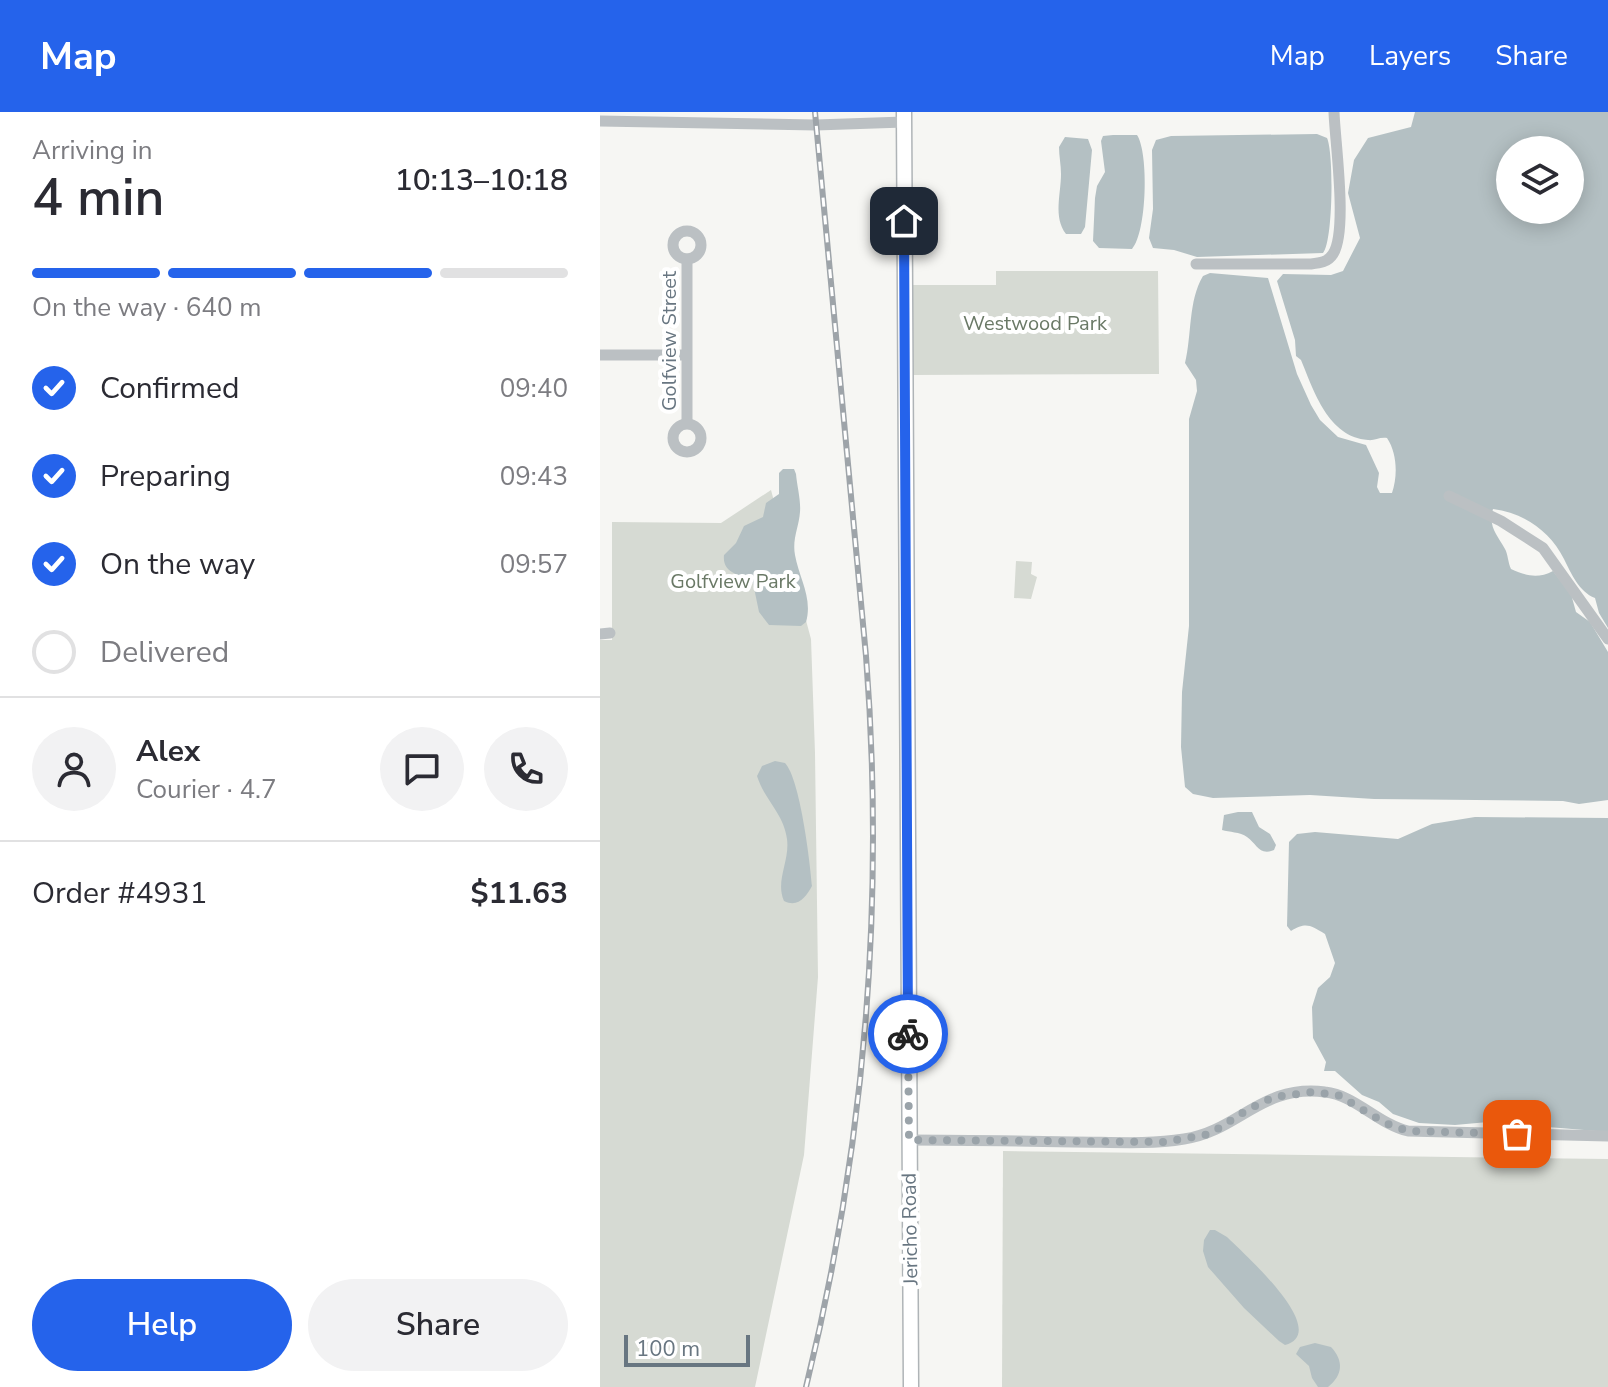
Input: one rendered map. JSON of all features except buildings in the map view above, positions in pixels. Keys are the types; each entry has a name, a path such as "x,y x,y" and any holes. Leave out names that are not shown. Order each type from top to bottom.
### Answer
{"main road":[{"name":"Jericho Road","path":"904,117 911,1387"}],"street":[{"path":"1196,264 1311,264 1322,263 1332,256 1339,231 1340,173 1334,112"},
{"path":"600,121 785,125 904,117"},
{"name":"Golfview Street","path":"687,259 687,423"},
{"path":"600,355 686,355"},
{"path":"1449,496 1501,521 1543,548 1608,639"},
{"path":"909,1140 1165,1142 1210,1134 1274,1097 1313,1092 1338,1095 1385,1123 1408,1131 1608,1136"}],"green space":[{"name":"Westwood Park","path":"996,271 1158,271 1159,374 911,375 911,285 996,285"},
{"name":"Golfview Park","path":"771,490 811,639 818,977 804,1155 755,1387 600,1387 600,640 612,640 612,522 721,523"},
{"path":"1016,561 1032,562 1031,574 1037,577 1031,599 1014,598"},
{"path":"1003,1151 1608,1159 1608,1387 1002,1387"}],"shaded area":[{"path":"1415,112 1608,112 1608,628 1595,598 1580,587 1558,549 1544,532 1525,519 1504,511 1493,509 1492,521 1511,569 1532,576 1553,571 1571,594 1576,612 1590,622 1608,652 1608,800 1579,804 1563,801 1374,799 1310,795 1213,798 1193,794 1185,787 1181,747 1182,692 1189,626 1189,419 1197,391 1196,380 1185,363 1198,286 1203,276 1210,273 1268,278 1297,374 1311,405 1320,420 1338,437 1366,445 1379,473 1377,487 1380,493 1392,493 1396,464 1387,438 1370,440 1354,437 1342,431 1324,410 1301,360 1296,356 1295,340 1277,281 1283,274 1331,275 1343,271 1360,238 1348,193 1354,160 1368,138 1411,127"},
{"path":"1317,134 1327,138 1331,161 1331,216 1323,253 1197,257 1153,248 1149,238 1153,209 1152,150 1156,140 1171,136"},
{"path":"1137,135 1141,144 1145,193 1141,227 1132,249 1099,248 1093,241 1097,186 1105,172 1101,141 1103,136"},
{"path":"1065,137 1088,139 1092,150 1085,227 1081,234 1066,234 1060,220 1059,147"},
{"path":"783,469 794,469 799,498 794,549 808,605 806,622 801,626 769,625 759,612 753,583 729,570 724,561 724,555 736,543 744,526 763,517 766,503 779,494 779,473"},
{"path":"775,761 785,763 795,785 809,858 812,886 804,897 793,903 784,901 781,886 787,847 785,830 757,776 762,766"},
{"path":"1252,812 1259,827 1270,834 1276,845 1274,850 1262,850 1244,835 1222,830 1224,815"},
{"path":"1475,817 1608,818 1608,1132 1488,1122 1455,1125 1419,1123 1393,1114 1379,1102 1362,1095 1335,1071 1324,1071 1326,1062 1313,1038 1312,1007 1318,988 1330,977 1335,963 1325,934 1308,926 1291,931 1287,926 1289,842 1297,834 1315,832 1398,839 1432,824"},
{"path":"1210,1230 1227,1237 1279,1291 1298,1325 1297,1337 1285,1345 1279,1341 1244,1308 1208,1267 1203,1251 1204,1240"},
{"path":"1315,1343 1331,1347 1340,1363 1337,1378 1328,1387 1318,1387 1309,1366 1296,1354 1300,1347"}],"railway":[{"path":"806,1387 843,1206 856,1115 871,932 873,840 866,656 815,112"}],"way so far":[{"path":"908,1034 909,1140 1165,1142 1210,1134 1258,1104 1294,1092 1338,1095 1385,1123 1408,1131 1517,1134"}],"route":[{"path":"904,221 908,1034"}]}
